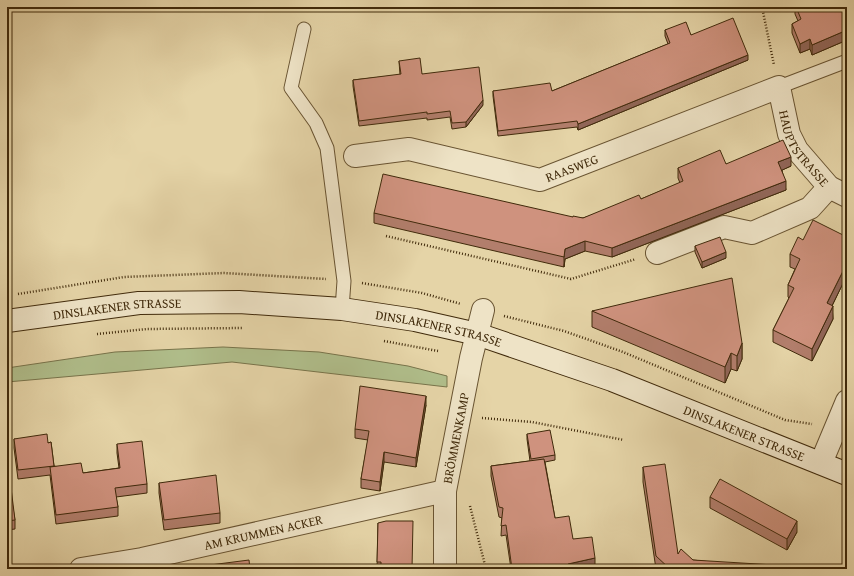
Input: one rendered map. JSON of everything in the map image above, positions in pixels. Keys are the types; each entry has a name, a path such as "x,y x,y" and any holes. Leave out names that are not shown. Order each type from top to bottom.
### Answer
{"street":[{"name":"RAASWEG","path":"355,156 409,149 540,180 779,87"},
{"name":"HAUPTSTRASSE","path":"779,87 789,134 798,150 838,192"},
{"path":"657,252 724,227 752,233 810,208 838,192"},
{"name":"DINSLAKENER STRASSE","path":"7,321 139,303 238,302 342,309 415,320 477,334 612,380 847,474"},
{"name":"BRÖMMENKAMP","path":"445,569 445,491 471,358 483,310"},
{"path":"822,463 847,401"},
{"name":"AM KRUMMEN ACKER","path":"81,569 142,559 445,491"}],"lane":[{"path":"304,29 291,88 316,124 327,148 344,280 342,309"},
{"path":"779,87 847,60"}],"path":[{"path":"762,7 779,87"},
{"path":"386,236 571,279 657,252"},
{"path":"93,335 147,329 247,328"},
{"path":"382,341 471,358"},
{"path":"460,416 532,422 624,440"}],"green space":[{"path":"223,347 319,352 408,366 447,376 447,387 232,362 7,382 7,368 115,352"}],"building":[{"path":"796,7 847,7 847,30 812,45 810,39 800,44 792,24 801,19"},
{"path":"733,18 748,55 578,124 577,121 498,131 493,91 550,83 552,91 670,43 665,30 686,22 691,35"},
{"path":"420,58 422,74 479,67 483,100 466,122 452,123 450,111 427,114 427,112 359,121 353,80 401,74 399,61"},
{"path":"783,140 791,157 778,162 786,181 612,248 585,241 565,249 564,257 374,213 383,174 583,218 639,195 641,199 683,181 678,168 720,150 726,164"},
{"path":"813,220 847,237 847,263 827,303 833,306 812,349 773,330 794,288 788,285 800,259 790,254 798,237 803,240"},
{"path":"720,237 726,252 702,262 695,246"},
{"path":"732,278 742,343 737,356 731,353 725,367 592,311"},
{"path":"360,386 426,396 416,458 384,452 380,482 361,479 369,431 355,429"},
{"path":"550,430 555,455 531,459 527,434"},
{"path":"47,434 48,443 51,442 54,466 18,470 14,439"},
{"path":"142,441 147,484 115,488 118,507 56,515 50,467 81,463 83,473 120,468 117,444"},
{"path":"544,459 555,518 569,516 573,539 592,537 595,558 568,564 569,569 512,569 506,525 501,526 503,508 499,507 491,466"},
{"path":"665,464 678,554 681,549 693,560 774,565 774,569 670,569 656,556 643,467"},
{"path":"7,472 9,472 15,520 7,521"},
{"path":"216,475 220,513 164,520 159,483"},
{"path":"720,479 797,521 787,539 710,497"},
{"path":"386,521 413,521 412,569 381,569 381,562 377,562 378,523"},
{"path":"249,560 250,569 179,569"}]}
